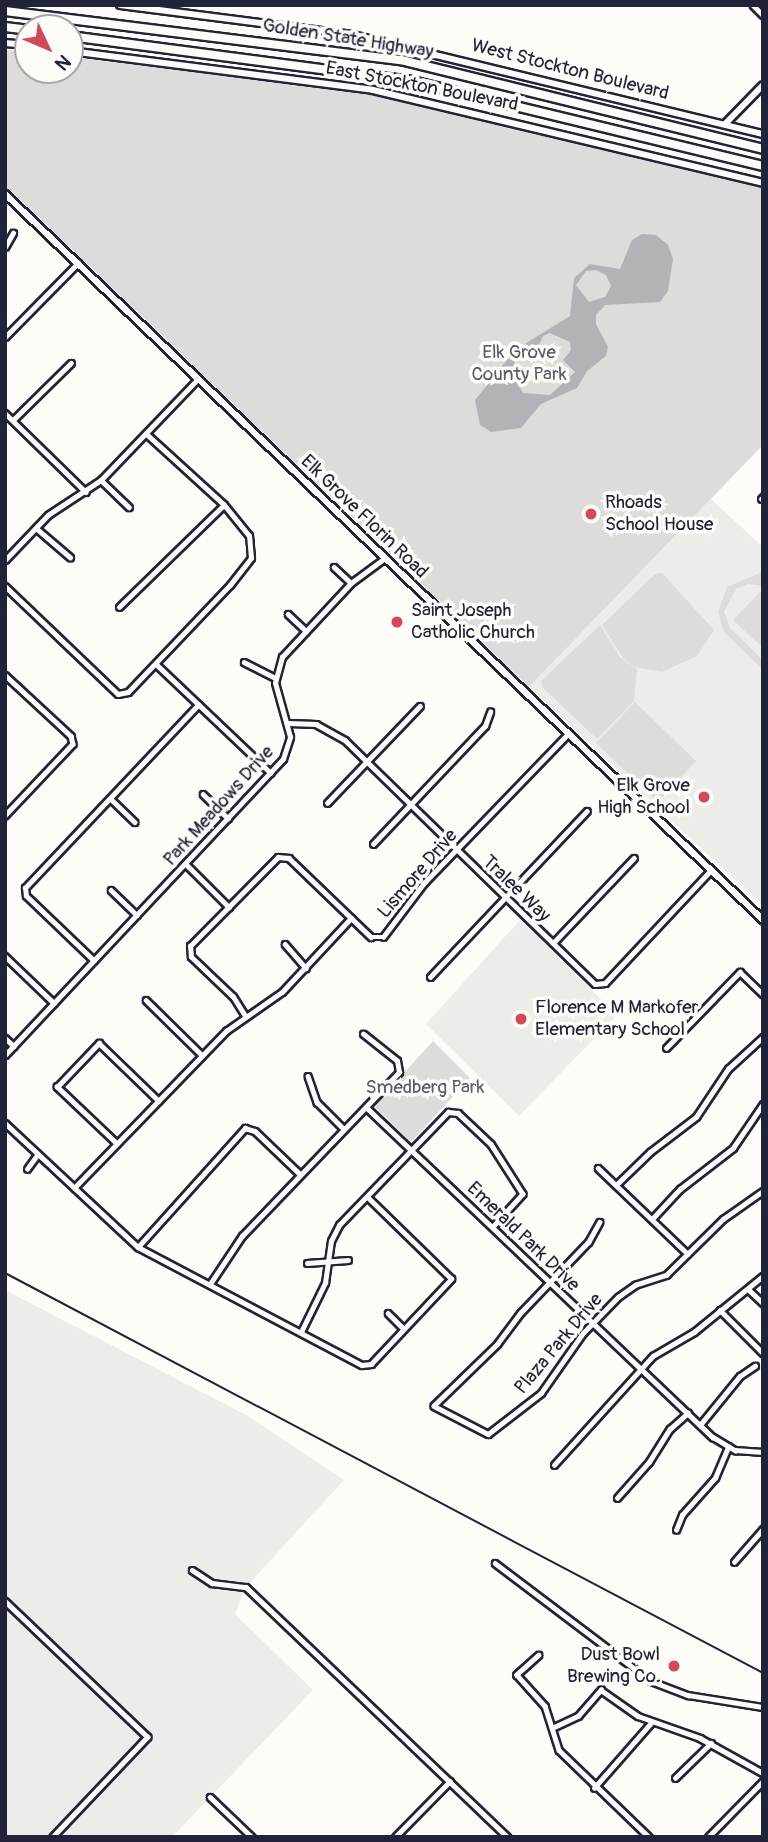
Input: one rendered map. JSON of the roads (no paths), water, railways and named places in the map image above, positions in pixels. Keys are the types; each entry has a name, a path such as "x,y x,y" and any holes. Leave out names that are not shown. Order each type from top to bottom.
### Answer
{"highway":[{"name":"Golden State Highway","path":"5,11 401,60 763,149"},
{"name":"Golden State Highway","path":"84,38 412,81 763,166"}],"main road":[{"name":"West Stockton Boulevard","path":"120,5 353,35 763,134"},
{"name":"East Stockton Boulevard","path":"84,53 373,90 763,183"},
{"path":"725,124 763,85"},
{"name":"Elk Grove Florin Road","path":"5,194 763,920"}],"street":[{"path":"752,5 763,15"},
{"path":"5,247 13,233"},
{"path":"5,337 78,263"},
{"path":"13,420 71,363"},
{"path":"5,560 53,511 101,480 199,379"},
{"path":"5,413 86,492"},
{"path":"5,586 118,694 128,692 156,664 251,558 249,536 224,505 146,434"},
{"path":"101,480 129,507"},
{"path":"119,607 224,505"},
{"path":"36,528 70,557"},
{"path":"244,662 275,678 285,653 351,583 385,558"},
{"path":"334,567 351,583"},
{"path":"288,614 306,631"},
{"path":"156,664 271,773"},
{"path":"5,816 72,744 71,736 6,678"},
{"name":"Park Meadows Drive","path":"5,1055 286,754 289,723 275,678"},
{"path":"94,961 26,896 25,888 198,705"},
{"path":"327,803 420,706"},
{"path":"373,844 485,726 490,712"},
{"name":"Tralee Way","path":"289,723 326,728 367,761 595,984 605,983 711,870"},
{"name":"Lismore Drive","path":"74,1188 202,1055 245,1016 272,1000 306,968 351,918 371,937 383,936 458,849 568,734"},
{"path":"203,794 228,818"},
{"path":"110,799 135,822"},
{"path":"430,977 503,896 587,811"},
{"path":"245,1016 233,997 191,957 190,946 278,857 289,858 351,918"},
{"path":"553,943 634,858"},
{"path":"186,864 229,907"},
{"path":"111,890 137,915"},
{"path":"285,944 306,968"},
{"path":"5,957 54,1003"},
{"path":"666,1048 740,972 763,994"},
{"path":"146,1000 202,1055"},
{"path":"210,1284 235,1244 399,1072 397,1061 363,1034"},
{"path":"616,1185 650,1152 696,1117 729,1069 763,1037"},
{"path":"5,1038 13,1046"},
{"path":"117,1144 57,1087 99,1043 159,1101"},
{"path":"308,1076 317,1102 344,1129"},
{"path":"652,1219 680,1189 733,1148 763,1104"},
{"name":"Emerald Park Drive","path":"366,1107 640,1368 728,1447"},
{"path":"301,1332 325,1283 335,1230 450,1111 491,1144 523,1194 493,1227"},
{"path":"5,1123 138,1247 362,1365 371,1364 451,1279 367,1197"},
{"path":"138,1247 245,1128 255,1131 300,1174"},
{"path":"27,1169 37,1154"},
{"path":"598,1168 688,1254"},
{"name":"Plaza Park Drive","path":"600,1222 589,1242 550,1282 493,1349 434,1406 488,1434 541,1393 592,1322 623,1292 666,1275 723,1219 763,1191"},
{"path":"307,1263 348,1260"},
{"path":"554,1465 590,1430 640,1368 763,1276"},
{"path":"748,1289 763,1303"},
{"path":"720,1310 763,1353"},
{"path":"388,1313 403,1328"},
{"path":"701,1425 740,1376 755,1366"},
{"path":"617,1498 688,1413"},
{"path":"676,1530 682,1515 715,1478 728,1447 763,1452"},
{"path":"734,1562 763,1529"},
{"path":"495,1563 651,1681 688,1695 763,1707"},
{"path":"192,1570 212,1584 246,1587 508,1837"},
{"path":"5,1601 148,1737 54,1837"},
{"path":"539,1655 517,1675 545,1706 563,1755 649,1837"},
{"path":"552,1728 578,1716 601,1690 651,1723 711,1743 763,1773"},
{"path":"594,1787 651,1723"},
{"path":"675,1778 711,1743"},
{"path":"395,1837 450,1781"},
{"path":"708,1837 763,1781"},
{"path":"210,1797 252,1837"}],"railway":[{"path":"5,1273 763,1673"}],"place":[{"name":"Rhoads School House","path":"591,514"},
{"name":"Saint Joseph Catholic Church","path":"397,622"},
{"name":"Elk Grove High School","path":"704,797"},
{"name":"Florence M Markofer Elementary School","path":"521,1019"},
{"name":"Dust Bowl Brewing Co.","path":"674,1666"}],"park label":[{"name":"Elk Grove County Park","path":"519,364"},
{"name":"Smedberg Park","path":"425,1088"}]}
